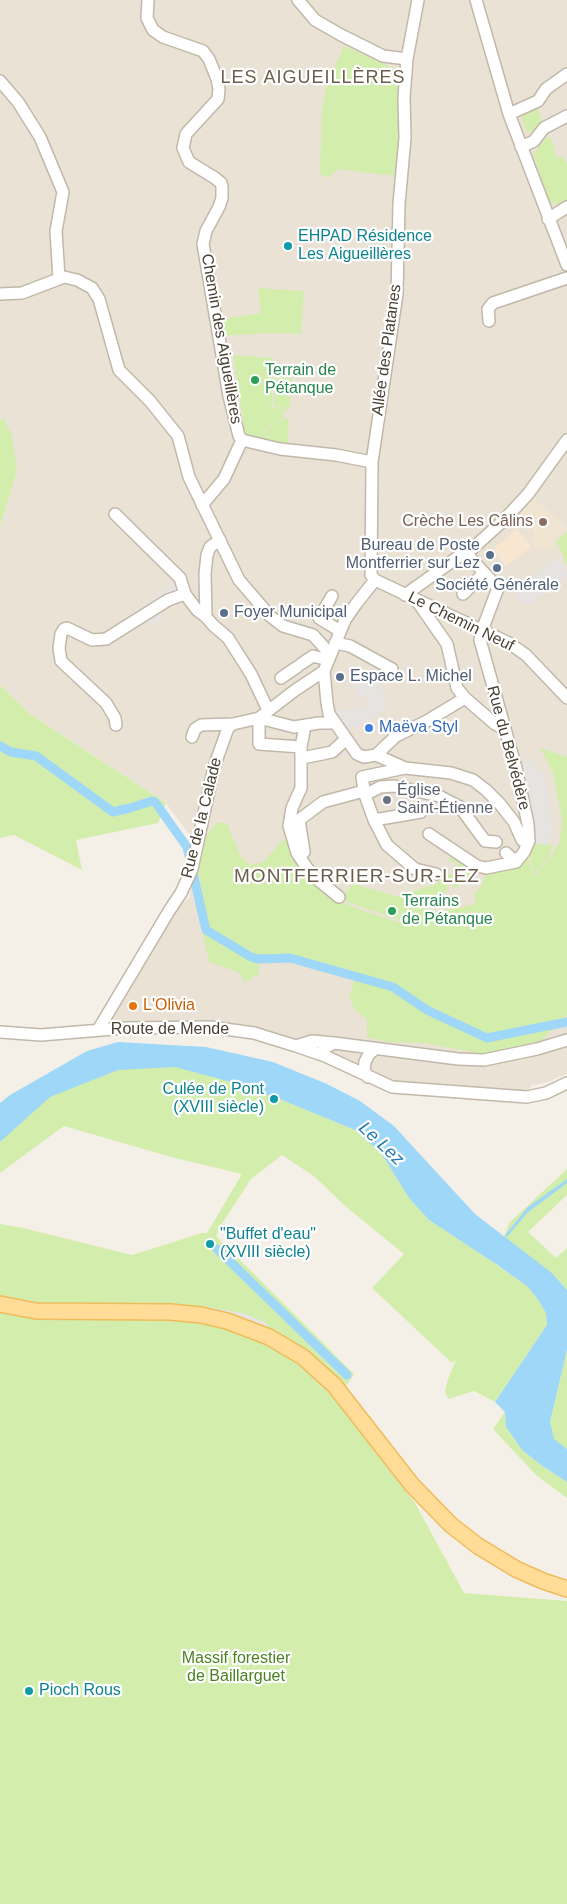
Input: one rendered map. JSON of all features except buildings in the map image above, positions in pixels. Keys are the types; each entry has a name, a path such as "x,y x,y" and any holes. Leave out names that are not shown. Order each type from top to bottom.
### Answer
{"main road":[{"path":"0,1304 36,1310 194,1314 227,1321 269,1337 303,1357 334,1385 412,1485 451,1525 478,1546 516,1569 567,1589"}],"street":[{"name":"Chemin des Aigueillères","path":"148,0 146,18 153,30 164,37 203,52 212,64 217,79 218,99 186,134 183,148 189,162 215,178 221,183 222,188 222,198 206,231 203,244 229,396 238,436 242,440 290,450 336,455 372,462"},
{"path":"298,0 315,20 341,35 383,56 407,59"},
{"name":"Allée des Platanes","path":"373,583 371,575 372,462 397,294 398,223 405,138 404,97 407,59 418,0"},
{"path":"476,0 509,114 567,264"},
{"path":"509,114 538,101 546,89 567,74"},
{"path":"0,81 18,102 40,137 63,192 56,231 59,278"},
{"path":"521,147 534,141 544,128 567,116"},
{"path":"548,218 567,207"},
{"path":"0,294 22,293 59,278 77,280 97,293 119,370 150,401 178,436 189,477 239,580 270,616 283,626 317,638 329,657"},
{"path":"489,321 488,309 493,303 567,278"},
{"path":"202,505 224,479 242,440"},
{"path":"405,595 473,548 515,509 567,440"},
{"path":"115,514 180,578 185,594 197,610 206,616 234,646 251,674 262,716 259,744 301,753 332,752 346,739"},
{"path":"206,616 205,574 207,555 210,547 220,540"},
{"path":"465,552 483,574 498,588 482,631"},
{"path":"463,594 483,574"},
{"path":"373,583 351,610 329,657 324,671 328,709 334,723 362,757 376,755 405,768"},
{"name":"Le Chemin Neuf","path":"373,583 405,595 517,648 567,698"},
{"path":"116,725 115,718 106,703 61,661 59,648 61,634 67,628 92,640 106,639 168,600 185,594"},
{"path":"332,596 319,618 340,630"},
{"path":"417,601 447,644 458,688 465,698 495,724 504,729"},
{"name":"Rue du Belvédère","path":"482,631 481,645 525,808 529,832 528,843"},
{"path":"335,643 350,646 392,668"},
{"path":"281,678 313,656 329,657"},
{"path":"192,737 195,729 201,725 234,724 262,716 324,671"},
{"path":"376,755 396,736 427,721 465,698"},
{"path":"262,716 284,726 294,727 334,723"},
{"name":"Rue de la Calade","path":"98,1030 181,893 192,869 214,767 226,731 234,724"},
{"path":"305,726 301,753 301,788 292,808 289,826 298,853 317,879 339,897"},
{"path":"429,834 477,866 486,868 516,862 528,843 522,840 514,822 500,804 473,780 451,773 405,768 364,776 361,779 365,793 374,820 387,846 405,862 419,871 436,874"},
{"path":"298,853 304,852 299,820 323,802 365,793 380,787 394,786 440,796 460,806 485,841 496,842"},
{"path":"374,820 409,812 421,812"},
{"path":"506,853 516,862"},
{"name":"Route de Mende","path":"0,1032 35,1036 98,1030 210,1027 254,1033 296,1046 322,1055 387,1086 522,1097 546,1093 567,1083"},
{"path":"296,1046 312,1041 458,1059 484,1060 537,1049 567,1040"},
{"path":"322,1055 326,1047 334,1043"},
{"path":"322,1055 351,1046"},
{"path":"368,1077 364,1070 365,1062 369,1054 375,1049"}],"shaded area":[{"path":"0,0 567,0 567,1074 545,1083 531,1085 527,1097 400,1088 254,1033 126,1028 108,1020 173,911 189,898 195,869 191,837 166,803 30,714 0,685 0,527 17,471 4,418 0,421"},
{"name":"Crèche Les Câlins","path":"532,496 567,528 554,541 555,548 537,550 531,539 535,534 519,512"},
{"path":"517,529 531,547 506,566 493,549"},
{"path":"556,557 567,572 567,576 531,604 524,605 515,597 520,588"},
{"path":"183,574 191,592 185,601 163,608 159,621 142,628 131,613"},
{"path":"355,677 371,678 382,687 385,709 371,719 371,721 344,731 336,711 367,708 367,697 357,697"},
{"path":"531,761 535,763 538,774 544,772 552,810 549,811 553,835 550,835 548,844 533,844 519,763"},
{"path":"190,1307 207,1307 242,1313 263,1321 277,1334"}],"green space":[{"path":"344,46 402,72 401,139 396,176 338,169 328,178 320,174 322,109 327,84"},
{"path":"537,107 542,120 534,132 526,131 521,116"},
{"path":"546,138 551,138 557,158 564,157 567,164 567,200 557,205 555,202 549,204 533,154"},
{"path":"258,288 304,291 301,334 268,333 224,336 222,319 261,313"},
{"name":"Terrain de Pétanque","path":"233,355 273,358 272,402 270,409 279,406 284,411 283,418 273,424 285,418 289,420 288,443 269,441 265,431 272,425 267,426 264,431 268,441 242,437 240,428 244,426"},
{"path":"275,378 291,378 290,408 286,411 279,405 271,406 274,402"},
{"path":"4,418 12,436 17,471 0,527 0,421"},
{"path":"567,532 567,565 556,541"},
{"path":"0,685 30,714 166,803 158,823 76,840 82,870 14,835 0,838"},
{"path":"540,748 567,757 567,1015 542,1040 508,1050 483,1054 424,1043 386,1042 367,1037 367,1019 355,1010 349,997 355,979 288,960 259,961 259,974 245,982 238,972 209,962 203,935 208,923 198,871 206,837 216,823 227,823 241,857 251,865 264,862 281,841 288,838 337,900 403,924 406,922 347,902 339,897 353,884 407,899 408,893 438,883 438,877 442,874 454,875 457,862 451,862 449,859 452,856 452,852 469,865 469,868 475,874 475,879 467,884 463,881 459,883 458,887 452,888 453,882 448,885 447,891 441,896 425,900 421,905 412,904 412,906 437,911 457,908 474,904 476,898 474,893 480,888 486,874 522,865 527,856 535,876 550,859 560,842 562,819 553,772"},
{"path":"533,844 553,845 549,858 535,874 528,853"},
{"name":"Massif forestier de Baillarguet","path":"178,1062 282,1100 355,1130 381,1153 409,1198 429,1220 527,1286 546,1313 547,1325 495,1402 474,1391 448,1399 445,1391 456,1360 452,1363 372,1288 404,1254 345,1206 315,1177 282,1155 251,1179 216,1236 354,1374 336,1401 415,1503 464,1593 567,1601 567,1904 0,1904 0,1224 132,1255 207,1233 242,1174 171,1157 64,1126 0,1173 0,1130 48,1089 97,1067"},
{"path":"567,1169 567,1195 528,1232 556,1258 567,1248 567,1290 552,1273 504,1237 509,1223"},
{"path":"567,1350 567,1449 553,1440 550,1422"},
{"path":"505,1412 506,1427 522,1450 567,1482 567,1498 536,1475 493,1429"}],"water":[{"name":"Le Lez","path":"118,1042 206,1047 273,1062 327,1084 360,1101 394,1126 475,1214 552,1273 567,1290 567,1350 550,1422 554,1439 567,1449 567,1482 522,1450 506,1427 505,1412 495,1402 547,1325 546,1313 537,1298 527,1286 429,1220 409,1198 381,1153 355,1130 282,1100 231,1082 175,1067 118,1070 50,1097 0,1142 0,1103 10,1095 87,1051"},
{"path":"567,1179 567,1183 527,1213 507,1237 505,1235 528,1207"}],"waterway":[{"path":"0,746 11,752 36,756 113,812 152,801 155,802 187,847 206,930 251,957 258,959 290,958 393,987 427,1010 487,1038 567,1022"},
{"path":"217,1249 347,1375"}],"place":[{"name":"EHPAD Résidence Les Aigueillères","path":"288,246"},
{"name":"Terrain de Pétanque","path":"255,380"},
{"name":"Crèche Les Câlins","path":"543,522"},
{"name":"Bureau de Poste Montferrier sur Lez","path":"490,555"},
{"name":"Société Générale","path":"497,568"},
{"name":"Foyer Municipal","path":"224,613"},
{"name":"Espace L. Michel","path":"340,677"},
{"name":"Maëva Styl","path":"369,728"},
{"name":"Église Saint-Étienne","path":"387,800"},
{"name":"Terrains de Pétanque","path":"392,911"},
{"name":"L'Olivia","path":"133,1006"},
{"name":"Culée de Pont (XVIII siècle)","path":"274,1099"},
{"name":"\"Buffet d'eau\" (XVIII siècle)","path":"210,1244"},
{"name":"Pioch Rous","path":"29,1691"}],"district":[{"name":"LES AIGUEILLÈRES","path":"313,78"},
{"name":"MONTFERRIER-SUR-LEZ","path":"357,877"}]}
